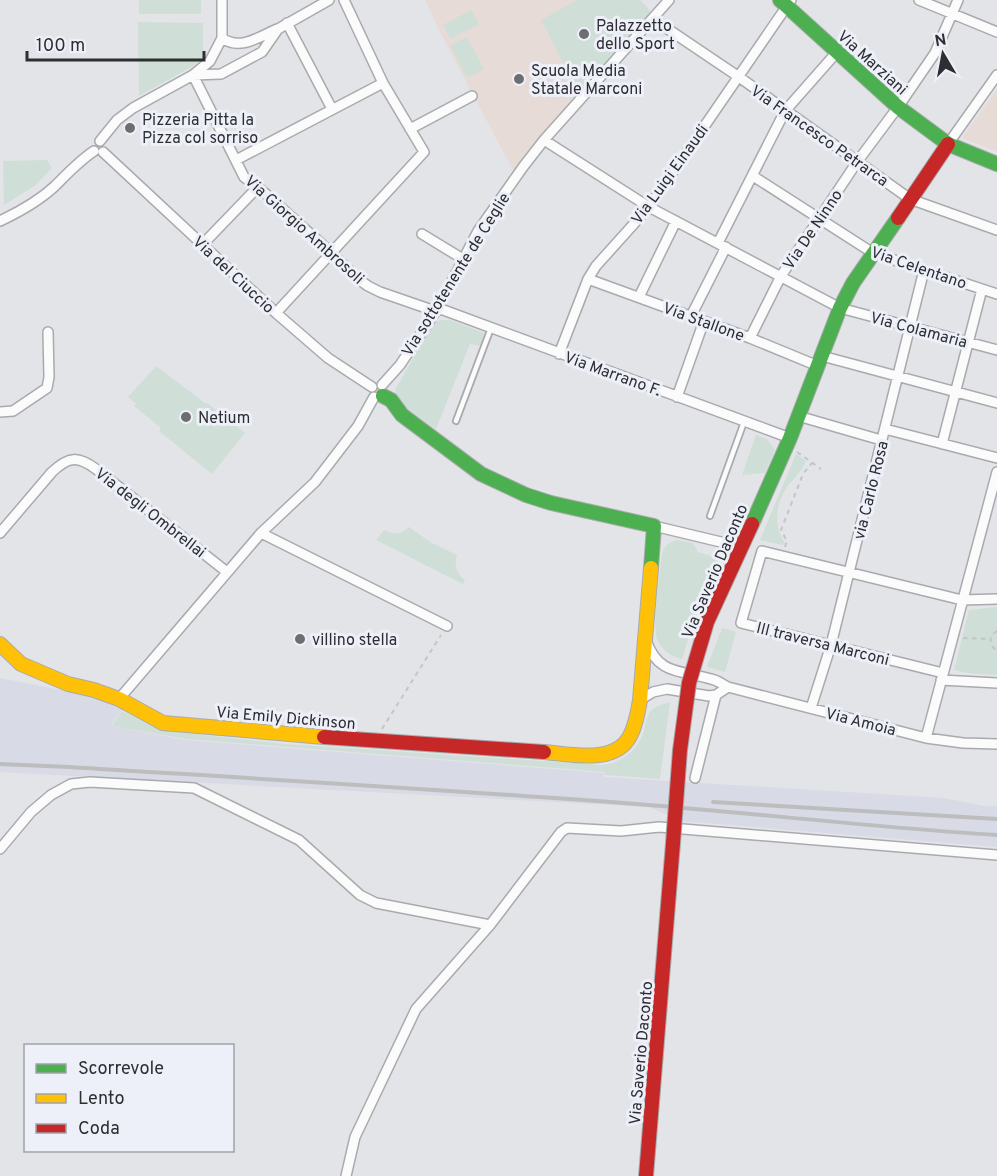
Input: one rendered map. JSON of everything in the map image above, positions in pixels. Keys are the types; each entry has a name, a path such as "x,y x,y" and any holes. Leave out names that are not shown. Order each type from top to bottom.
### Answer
{"street":[{"path":"0,221 32,204 54,187 81,159 105,147 100,141 117,120 193,75 210,61 222,38 222,0"},
{"path":"222,38 229,43 247,43 278,29 329,0"},
{"path":"276,313 424,152 383,83 344,0"},
{"name":"Via sottotenente de Ceglie","path":"378,391 400,364 436,310 478,231 544,140 669,0"},
{"path":"919,0 997,32"},
{"name":"Via De Ninno","path":"750,338 781,276 857,162 935,53 958,0"},
{"name":"Via Marziani","path":"786,2 898,107 948,144 997,164"},
{"name":"Via Luigi Einaudi","path":"560,354 588,279 596,266 649,207 739,77 786,2"},
{"name":"Via Francesco Petrarca","path":"653,19 739,77 910,199 997,229"},
{"path":"287,23 332,109"},
{"path":"193,75 221,74 262,52 278,29"},
{"path":"692,316 753,176 785,111 837,52"},
{"name":"Via Giorgio Ambrosoli","path":"193,75 244,177 368,286 436,310"},
{"name":"Via Saverio Daconto","path":"646,1176 680,750 689,683 707,622 788,442 840,308 853,282 997,75"},
{"path":"236,160 383,83"},
{"path":"410,129 471,96"},
{"name":"Via Colamaria","path":"544,140 649,207 840,308 997,350"},
{"name":"Via del Ciuccio","path":"98,151 328,358 378,391"},
{"name":"Via Celentano","path":"753,176 873,253 997,294"},
{"path":"202,245 258,187"},
{"path":"639,297 676,221"},
{"path":"422,234 463,259"},
{"name":"via Carlo Rosa","path":"811,708 831,645 924,270"},
{"name":"Via Stallone","path":"588,279 820,361 898,376 997,403"},
{"path":"942,444 982,289"},
{"name":"Via Marrano F.","path":"436,310 491,328 744,422 788,442"},
{"path":"677,397 704,321"},
{"path":"0,412 13,411 46,388 49,377 48,332"},
{"path":"119,699 261,533 315,482 357,426 378,391 391,400 402,415 481,474 526,495 551,503 725,543"},
{"path":"798,416 882,440"},
{"path":"885,429 997,458"},
{"name":"Via degli Ombrellai","path":"0,533 52,472 61,464 72,459 86,462 96,469 227,572"},
{"path":"926,738 997,472"},
{"name":"Via Emily Dickinson","path":"0,644 21,664 68,684 119,699 163,723 374,741 600,756 617,751 627,742 634,727 640,700 654,526"},
{"path":"261,533 447,626"},
{"name":"III traversa Marconi","path":"782,556 762,551 741,623 942,676 997,683"},
{"path":"782,556 962,600 997,598"},
{"name":"Via Amoia","path":"645,635 652,652 670,669 712,679 728,687 926,738 997,744"},
{"path":"640,700 653,692 667,689 709,696 716,695 728,687"},
{"path":"695,778 716,695"},
{"path":"0,849 31,812 51,795 72,784 90,782 194,788 299,840 360,895 376,903 490,926"},
{"path":"346,1176 355,1137 416,1009 490,926 561,832 567,828 621,831 659,827 997,855"}],"lane":[{"path":"456,421 491,328"},
{"path":"710,516 744,422"}],"path":[{"path":"788,442 796,451 821,469"},
{"path":"782,556 787,541 781,530 803,474 812,463"},
{"path":"374,741 447,626"},
{"path":"997,631 990,639 991,646 997,651"},
{"path":"952,638 990,639"}],"shaded area":[{"path":"139,0 201,0 201,14 139,14"},
{"name":"Scuola Media Statale Marconi","path":"425,0 577,0 541,20 578,92 514,172 445,42"},
{"path":"577,0 640,0 650,11 650,16 578,92 541,20"},
{"path":"471,10 479,24 450,39 443,25"},
{"path":"138,22 203,23 203,57 193,66 139,96"},
{"path":"467,37 484,69 467,78 450,45"},
{"path":"997,89 997,152 962,138"},
{"path":"47,160 52,168 36,185 4,205 3,161"},
{"path":"443,320 450,320 484,333 480,346 470,344 436,429 400,403 395,390 431,327"},
{"name":"Netium","path":"156,366 245,433 212,474 159,431 161,428 134,406 136,404 128,397"},
{"path":"756,435 767,439 775,450 765,473 742,475"},
{"path":"796,454 806,461 783,495 777,519 778,528 785,543 783,545 760,540"},
{"path":"409,527 430,542 457,555 456,566 465,580 463,584 376,540 384,530 397,533"},
{"path":"678,540 693,543 698,552 724,560 692,627 682,659 664,650 657,639 655,623 662,554 668,544"},
{"path":"997,607 997,675 954,670 969,610"},
{"path":"722,628 736,632 725,672 707,667"},
{"path":"0,678 80,694 91,693 123,708 111,726 185,740 604,773 604,777 944,798 984,806 997,806 997,847 681,821 649,807 0,772"},
{"path":"670,702 660,779 605,775 605,772 186,739 112,726 122,711 153,727 174,732 286,744 602,765 616,762 633,750 641,738 650,712"}],"railway":[{"path":"0,764 286,780 576,800 997,835"},
{"path":"713,802 997,819"}],"traffic: fast":[{"path":"780,0 898,107 948,144 997,164"},
{"path":"752,524 790,438 840,308 853,283 898,218"},
{"path":"383,396 391,400 402,415 481,474 526,495 551,503 654,526 651,568"}],"traffic: slow":[{"path":"544,752 591,756 603,754 614,751 630,736 640,700 651,568"},
{"path":"0,644 21,664 68,684 119,699 163,723 324,737"}],"traffic: jam":[{"path":"898,218 948,144"},
{"path":"673,843 680,750 689,683 707,622 752,524"},
{"path":"324,737 544,752"},
{"path":"646,1176 673,843"}],"place":[{"name":"Palazzetto dello Sport","path":"584,34"},
{"name":"Scuola Media Statale Marconi","path":"519,79"},
{"name":"Pizzeria Pitta la Pizza col sorriso","path":"130,128"},
{"name":"Netium","path":"186,417"},
{"name":"villino stella","path":"300,639"}]}
